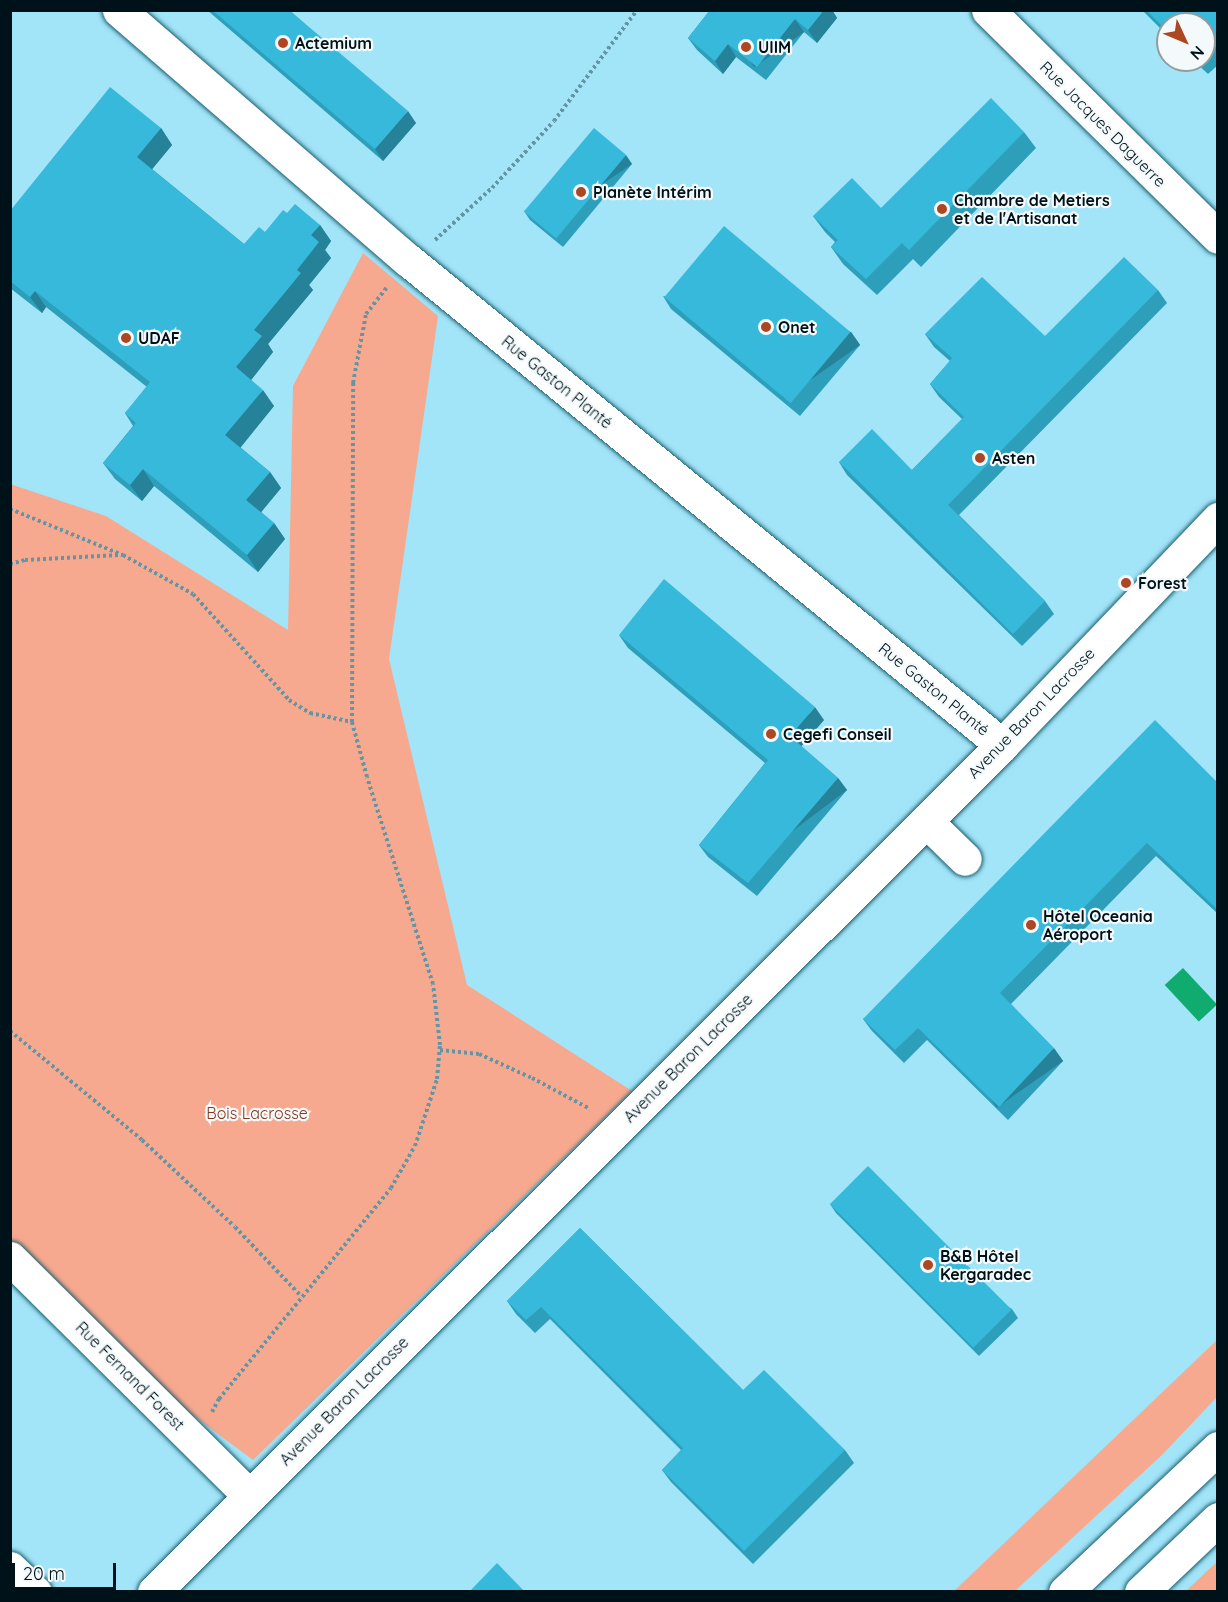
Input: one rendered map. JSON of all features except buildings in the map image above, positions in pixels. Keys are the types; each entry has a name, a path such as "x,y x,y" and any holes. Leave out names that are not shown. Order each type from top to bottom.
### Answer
{"main road":[{"name":"Rue Gaston Planté","path":"119,10 408,260 1002,745"},
{"name":"Rue Jacques Daguerre","path":"988,10 1218,237"},
{"name":"Avenue Baron Lacrosse","path":"154,1592 1002,745 1218,519"},
{"path":"926,821 965,859"},
{"name":"Rue Fernand Forest","path":"10,1258 249,1495"},
{"path":"1065,1592 1218,1448"},
{"path":"1141,1592 1218,1519"},
{"path":"10,1568 35,1592"}],"path":[{"path":"196,1442 219,1399 391,1188 415,1146 436,1079 440,1050 433,984 366,777 352,722 353,383 366,314 408,260 452,228 492,189 546,130 637,10"},
{"path":"10,509 123,555 193,594 289,700 310,712 352,722"},
{"path":"10,564 25,560 123,555"},
{"path":"10,1031 142,1140 235,1227 301,1296"},
{"path":"440,1050 479,1054 532,1078 618,1128"}],"green space":[{"name":"Bois Lacrosse","path":"363,253 438,316 389,659 467,985 632,1091 253,1460 11,1280 10,484 106,516 288,630 293,386"},
{"path":"1217,1340 1217,1397 1163,1454 1015,1591 954,1591"},
{"path":"1217,1562 1217,1591 1186,1591 1207,1571"}],"shaded area":[{"path":"1183,968 1217,1005 1199,1022 1165,985"}],"place":[{"name":"Actemium","path":"283,43"},
{"name":"UIIM","path":"746,47"},
{"name":"Planète Intérim","path":"581,192"},
{"name":"Chambre de Metiers et de l'Artisanat","path":"942,209"},
{"name":"Onet","path":"766,327"},
{"name":"UDAF","path":"126,338"},
{"name":"Asten","path":"980,458"},
{"name":"Forest","path":"1126,583"},
{"name":"Cegefi Conseil","path":"771,734"},
{"name":"Hôtel Oceania Aéroport","path":"1031,925"},
{"name":"B&B Hôtel Kergaradec","path":"928,1265"}]}
